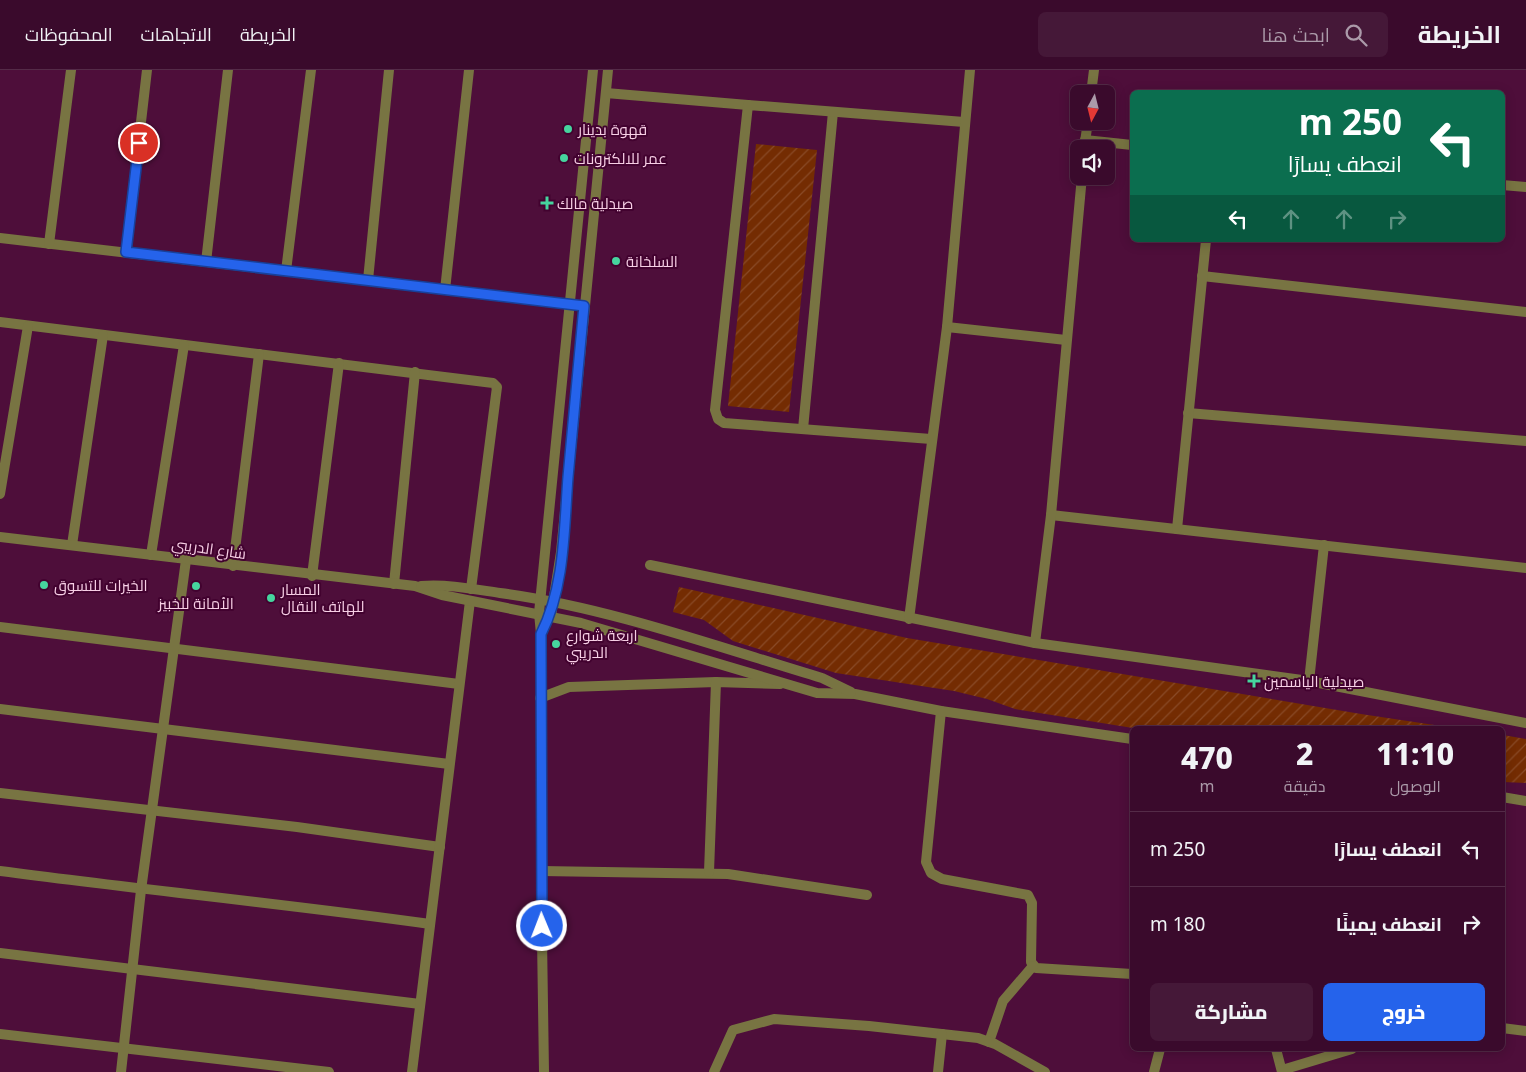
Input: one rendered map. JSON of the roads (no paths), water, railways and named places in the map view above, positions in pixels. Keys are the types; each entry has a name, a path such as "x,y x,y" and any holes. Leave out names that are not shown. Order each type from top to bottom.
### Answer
{"street":[{"path":"49,244 70,70"},
{"path":"126,252 147,70"},
{"path":"206,262 228,70"},
{"path":"286,271 311,70"},
{"path":"368,280 389,70"},
{"path":"445,290 469,70"},
{"path":"544,1072 541,871 541,634 539,614 593,70"},
{"path":"541,634 551,616 562,552 608,70"},
{"path":"909,619 931,438 947,328 970,70"},
{"path":"1092,85 1094,70"},
{"path":"606,93 964,122"},
{"path":"748,105 715,410 718,419 724,423 931,438"},
{"path":"803,429 833,112"},
{"path":"1115,145 1130,145"},
{"path":"1035,643 1051,515 1081,185"},
{"path":"1505,185 1526,187"},
{"path":"0,238 584,306"},
{"path":"1177,529 1206,242"},
{"path":"1202,276 1526,312"},
{"path":"0,322 493,383 497,387 471,589"},
{"path":"0,494 28,326"},
{"path":"947,328 1066,340"},
{"path":"72,546 103,335"},
{"path":"151,555 184,345"},
{"path":"233,566 259,354"},
{"path":"312,576 339,364"},
{"path":"394,584 415,372"},
{"path":"1188,413 1526,441"},
{"path":"1051,515 1526,568"},
{"name":"شارع الدريبي","path":"0,537 312,576 415,586"},
{"path":"1309,681 1324,545"},
{"path":"121,1072 131,968 186,560"},
{"path":"650,565 1035,643 1309,681 1526,723"},
{"path":"415,586 442,585 541,598 594,611 822,678 855,694"},
{"path":"415,586 470,601 551,616 817,693 855,694 941,711 1130,740"},
{"path":"412,1072 470,601"},
{"path":"0,627 459,684"},
{"path":"540,698 569,687 716,682 781,684"},
{"path":"709,872 716,682"},
{"path":"0,709 450,764"},
{"path":"941,711 926,862 931,873 942,879 1028,894 1032,903 1033,966 1002,1000 989,1042"},
{"path":"0,793 297,827 440,847"},
{"path":"1505,798 1526,801"},
{"path":"0,871 141,890 290,905 430,924"},
{"path":"541,871 709,872 866,895"},
{"path":"0,953 420,1004"},
{"path":"1033,966 1040,970 1130,974"},
{"path":"714,1072 733,1030 774,1019 869,1026 978,1038 1045,1072"},
{"path":"1505,1028 1526,1031"},
{"path":"0,1034 329,1072"},
{"path":"938,1072 942,1034"},
{"path":"1154,1072 1159,1051"},
{"path":"1277,1051 1282,1071 1346,1051"}],"place":[{"name":"قهوة بدينار","path":"568,129"},
{"name":"عمر للالكترونات","path":"564,158"},
{"name":"صيدلية مالك","path":"547,203"},
{"name":"السلخانة","path":"616,261"},
{"name":"الخيرات للتسوق","path":"44,585"},
{"name":"الأمانة للخبيز","path":"196,586"},
{"name":"المسار للهاتف النقال","path":"271,598"},
{"name":"اربعة شوارع الدريبي","path":"556,644"},
{"name":"صيدلية الياسمين","path":"1254,681"}]}
